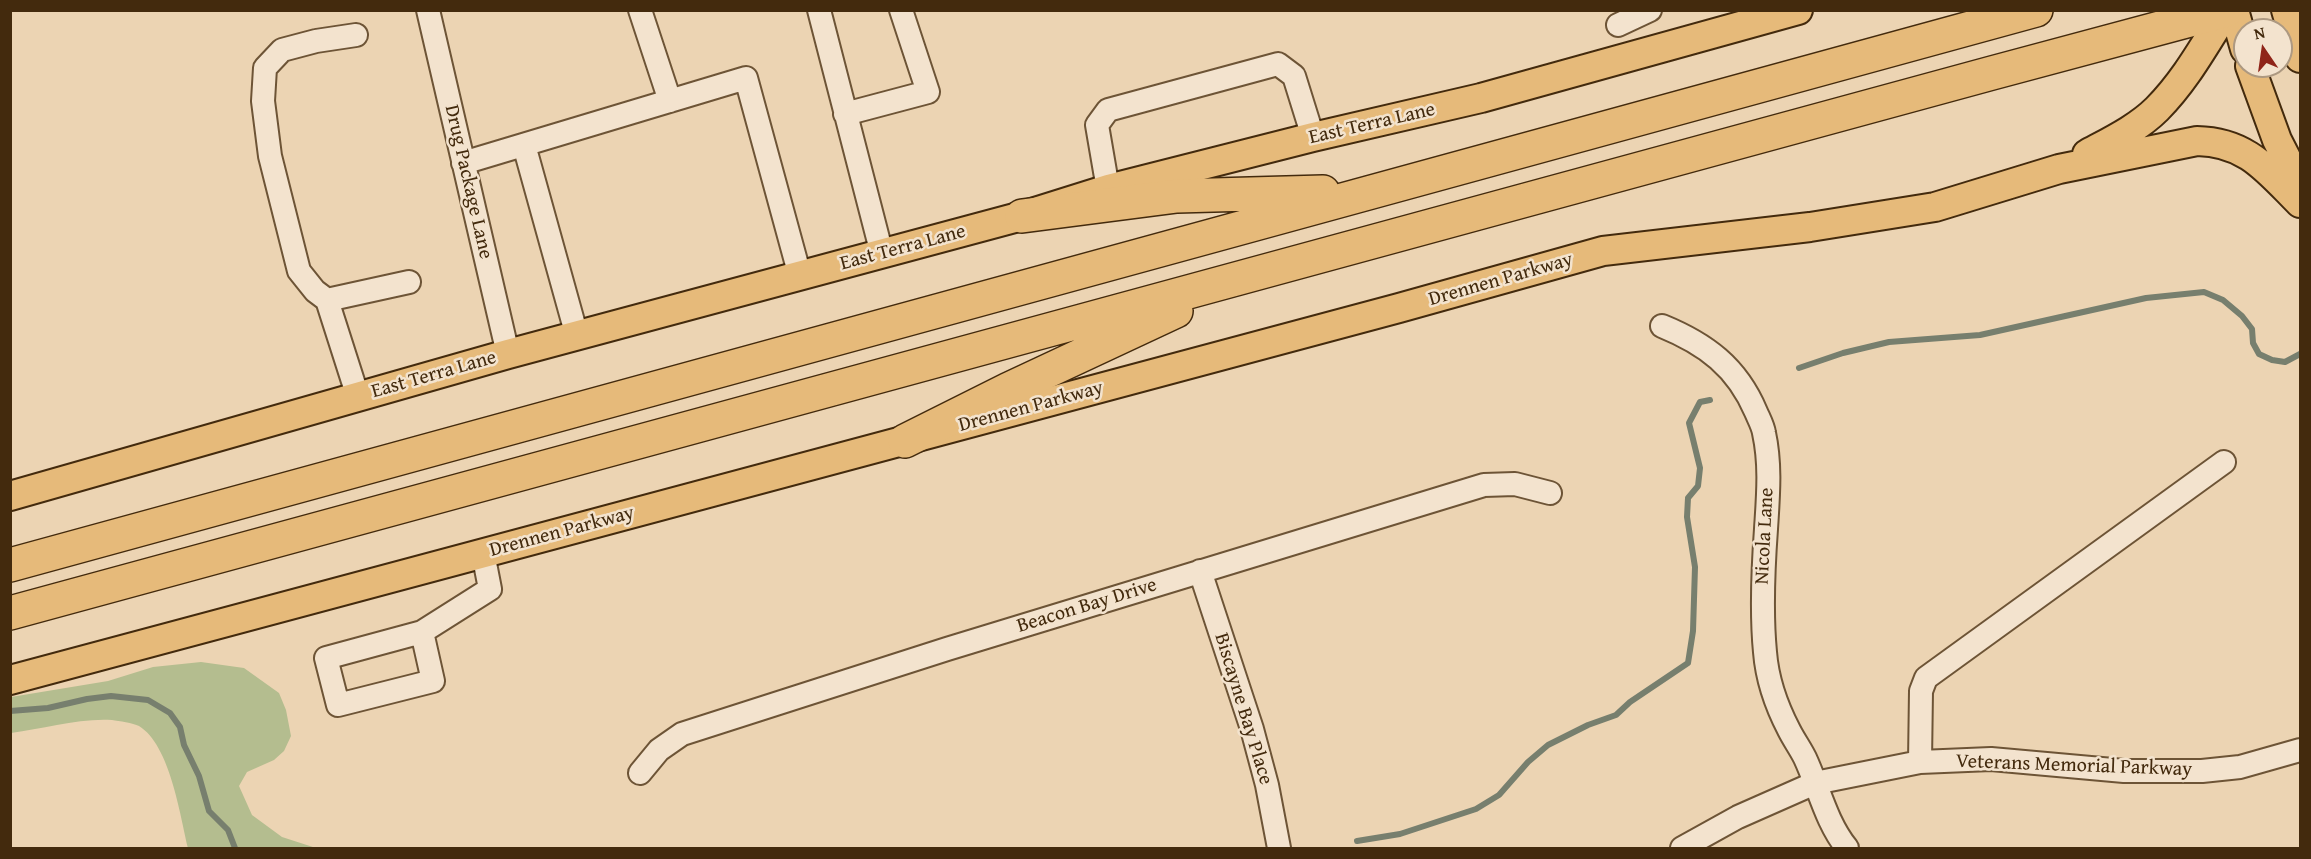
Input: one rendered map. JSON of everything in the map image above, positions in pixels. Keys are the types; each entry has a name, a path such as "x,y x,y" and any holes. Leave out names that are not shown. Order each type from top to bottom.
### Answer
{"highway":[{"path":"10,565 2036,10"},
{"path":"10,613 2227,10"},
{"path":"1022,216 1177,196 1373,191"},
{"path":"905,441 1007,390 1262,272"}],"main road":[{"name":"East Terra Lane","path":"10,496 508,354 1022,216 1108,189 1481,98 1772,15 1798,10"},
{"path":"2059,169 2114,140 2156,110 2196,61 2227,10"},
{"path":"2254,78 2277,140 2301,185"},
{"path":"2059,169 2197,141 2216,142 2233,147 2250,156 2266,168 2301,203"},
{"name":"Drennen Parkway","path":"10,680 905,441 1603,251 1810,227 1935,207 2059,169"}],"street":[{"name":"Drug Package Lane","path":"428,10 508,354"},
{"path":"640,10 670,101"},
{"path":"819,10 882,254"},
{"path":"845,114 928,92 901,10"},
{"path":"1618,25 1650,10"},
{"path":"356,35 316,41 282,50 265,68 263,101 270,156 299,271 315,291 327,300 358,397"},
{"path":"1108,189 1097,125 1108,110 1278,64 1294,76 1314,137"},
{"path":"463,163 746,78 800,276"},
{"path":"524,144 577,336"},
{"path":"327,300 409,282"},
{"name":"Nicola Lane","path":"1662,326 1689,337 1718,356 1750,398 1764,431 1768,461 1762,606 1765,655 1780,711 1804,756 1839,838 1847,849"},
{"path":"1920,762 1921,691 1926,678 2224,462"},
{"name":"Beacon Bay Drive","path":"640,773 658,750 682,734 1200,571 1484,485 1515,484 1550,493"},
{"path":"422,632 434,681 338,705 326,658 422,632 490,589 483,553"},
{"name":"Biscayne Bay Place","path":"1200,571 1252,729 1267,785 1280,849"},
{"name":"Veterans Memorial Parkway","path":"1682,849 1738,817 1815,783 1920,762 1991,759 2124,771 2202,771 2240,767 2301,750"}],"green space":[{"path":"201,662 244,668 279,693 286,710 291,736 284,751 274,760 247,772 239,786 252,815 282,837 316,848 188,848 166,764 150,735 139,726 126,722 99,720 11,733 11,697 108,681 153,667"}],"waterway":[{"path":"1799,368 1843,353 1889,342 1980,335 2146,298 2204,292 2223,300 2242,316 2252,329 2253,343 2259,354 2272,360 2285,362 2300,354"},
{"path":"1357,841 1400,834 1476,809 1499,795 1528,762 1548,745 1588,725 1616,715 1630,702 1688,663 1693,631 1695,567 1687,517 1688,498 1698,486 1700,468 1689,423 1700,402 1710,400"},
{"path":"10,711 48,708 111,696 148,700 170,713 180,727 184,745 199,776 209,811 228,830 235,848"}]}
